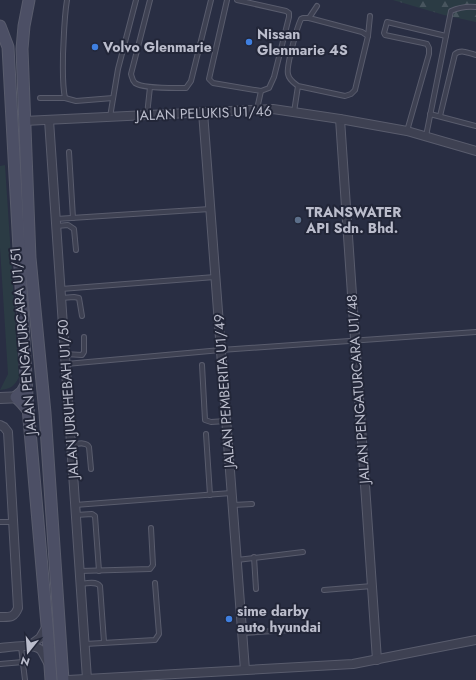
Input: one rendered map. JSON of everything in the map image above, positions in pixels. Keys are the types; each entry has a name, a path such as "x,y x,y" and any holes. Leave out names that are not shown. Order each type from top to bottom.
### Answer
{"main road":[{"name":"JALAN PENGATURCARA U1/51","path":"29,0 24,26 22,49 30,258 46,413 63,680"},
{"name":"JALAN PENGATURCARA U1/51","path":"1,30 8,46 26,385 21,397 28,410 51,680"},
{"path":"42,368 36,384 21,397 39,405 46,413"}],"street":[{"name":"JALAN PELUKIS U1/46","path":"24,121 273,109 340,119 407,132 476,151"},
{"name":"JALAN PEMBERITA U1/49","path":"203,112 245,670"},
{"name":"JALAN PENGATURCARA U1/48","path":"340,119 377,660"},
{"name":"JALAN JURUHEBAH U1/50","path":"49,120 87,679"},
{"path":"0,398 21,397"},
{"path":"0,425 8,432 18,608 16,614 12,617 0,617"},
{"path":"30,646 40,638 47,625"},
{"path":"68,680 353,664 476,640"},
{"path":"0,648 30,646 38,648 42,651 50,667"}],"lane":[{"path":"65,98 63,86 63,67 64,22 67,0"},
{"path":"110,116 118,69 136,0"},
{"path":"150,0 131,74 132,79 135,84 150,87 186,88 189,85 211,0"},
{"path":"227,0 209,79 213,83 261,92 269,88 274,77 289,15 286,11 237,0"},
{"path":"309,18 317,6"},
{"path":"426,137 451,11 467,6 476,7"},
{"path":"368,36 362,32 309,18 303,18 299,23 289,64 288,75 292,82 298,86 345,96 351,94 355,90 368,36 370,16"},
{"path":"407,132 429,54 429,48 423,43 385,35 386,22 446,36"},
{"path":"440,116 455,54 461,52 476,55"},
{"path":"294,112 298,86"},
{"path":"146,115 150,87"},
{"path":"257,109 261,92"},
{"path":"40,98 65,98 76,101 113,98"},
{"path":"430,114 476,126"},
{"path":"69,152 73,218"},
{"path":"56,223 73,218 210,208"},
{"path":"56,223 68,225 74,229 76,250"},
{"path":"61,289 215,277"},
{"path":"62,298 79,298 82,316"},
{"path":"66,364 221,350 476,332"},
{"path":"65,354 82,355 84,352 84,337"},
{"path":"202,365 205,420 211,422 226,421"},
{"path":"206,434 210,495"},
{"path":"71,444 83,443 88,445 91,469"},
{"path":"75,504 232,493"},
{"path":"233,505 252,504"},
{"path":"76,515 92,514 95,516 99,571"},
{"path":"0,522 13,522"},
{"path":"80,571 150,569 153,565 151,528"},
{"path":"237,560 303,552"},
{"path":"254,558 256,589"},
{"path":"81,584 93,583 100,586 104,642"},
{"path":"85,644 155,640 159,634 155,583"},
{"path":"324,590 372,586"},
{"path":"243,633 290,630"},
{"path":"21,647 25,680"},
{"path":"0,664 23,662"}],"green space":[{"path":"393,0 476,0 476,22 444,15"},
{"path":"5,165 19,377 11,387 0,390 8,374 0,248 0,166"}],"place":[{"name":"Nissan Glenmarie 4S","path":"249,42"},
{"name":"Volvo Glenmarie","path":"95,47"},
{"name":"TRANSWATER API Sdn. Bhd.","path":"298,220"},
{"name":"sime darby auto hyundai","path":"229,619"}]}
